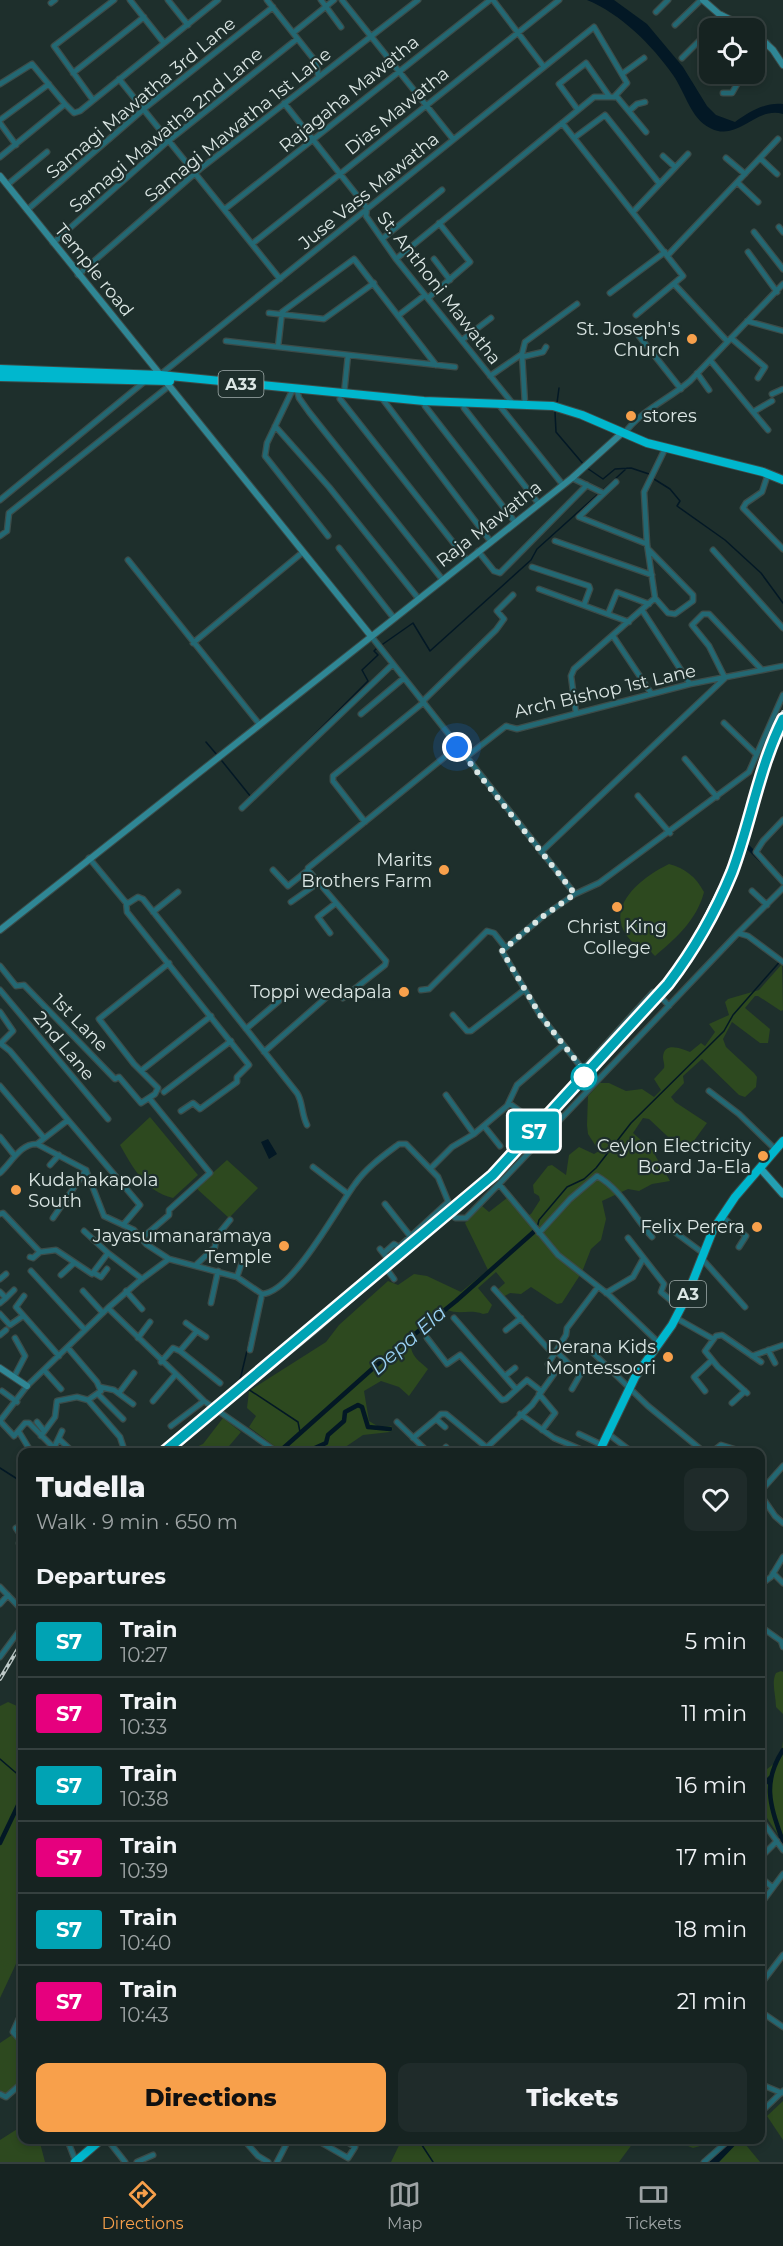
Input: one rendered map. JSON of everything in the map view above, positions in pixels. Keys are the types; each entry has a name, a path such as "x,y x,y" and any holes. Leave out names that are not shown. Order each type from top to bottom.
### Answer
{"highway":[{"name":"A33","path":"0,369 382,400 481,405 525,404 561,408 665,449 782,478"},
{"name":"A33","path":"0,377 164,381"},
{"name":"A33","path":"382,400 464,408 481,405"},
{"name":"A3","path":"603,1448 632,1389 659,1343 678,1319 723,1218 783,1141"},
{"name":"A3","path":"603,1448 632,1389 678,1319 704,1258"},
{"path":"73,2160 90,2144"},
{"path":"73,2160 97,2144"}],"main road":[{"path":"762,1170 783,1194"}],"street":[{"path":"93,100 54,46 114,0"},
{"path":"130,0 164,43"},
{"path":"168,0 188,25"},
{"path":"0,84 30,64 65,104 77,113 218,0"},
{"path":"267,0 316,62 318,75"},
{"path":"321,0 341,27"},
{"path":"293,33 334,0"},
{"path":"342,0 427,104 453,140"},
{"name":"Samagi Mawatha 1st Lane","path":"78,275 195,173 318,75 418,0"},
{"path":"491,0 544,67"},
{"name":"Rajagaha Mawatha","path":"225,209 491,0"},
{"name":"Dias Mawatha","path":"252,244 559,0"},
{"path":"656,12 669,0"},
{"path":"675,26 702,0 728,18"},
{"name":"Samagi Mawatha 3rd Lane","path":"27,210 142,111 273,7"},
{"path":"73,73 144,17"},
{"name":"Juse Vass Mawatha","path":"0,536 7,531 9,513 280,279 594,27 622,74"},
{"name":"Samagi Mawatha 2nd Lane","path":"53,243 167,142 297,39"},
{"path":"682,58 699,40"},
{"path":"765,45 767,43 783,65"},
{"path":"396,258 594,97 612,97 627,85 622,74 644,58"},
{"path":"578,110 559,84 586,63 612,97 629,111 646,132"},
{"path":"119,79 142,111 225,209 280,279"},
{"path":"16,145 0,121 49,84"},
{"path":"723,93 732,93 737,84"},
{"path":"629,111 637,104 645,102"},
{"name":"St. Anthoni Mawatha","path":"284,103 367,208 366,216 396,258 513,404"},
{"path":"0,157 65,104"},
{"path":"574,138 605,115 659,183"},
{"path":"562,123 683,276 675,285 636,315"},
{"path":"610,292 666,253 738,183 778,139"},
{"path":"7,185 47,152"},
{"path":"633,212 687,154"},
{"path":"663,156 675,167"},
{"path":"726,158 745,174"},
{"path":"760,158 777,174"},
{"name":"Temple road","path":"0,176 371,636"},
{"path":"738,183 758,202"},
{"path":"382,239 442,190"},
{"path":"399,315 450,280 470,262 440,222"},
{"path":"779,227 783,232"},
{"path":"754,232 783,268"},
{"path":"748,252 777,292"},
{"path":"278,347 281,315 354,259 436,365"},
{"path":"434,259 450,280"},
{"path":"269,313 324,319 374,284"},
{"path":"675,285 729,340 765,367 758,378"},
{"path":"623,433 639,416 681,389 783,285"},
{"path":"525,404 522,355 525,342 577,304"},
{"path":"462,340 491,318"},
{"path":"747,321 783,331"},
{"path":"639,336 681,389"},
{"path":"226,341 455,367"},
{"path":"490,376 522,355 543,352 546,347"},
{"path":"348,355 342,397 467,560"},
{"path":"710,360 768,430"},
{"path":"697,373 709,390"},
{"path":"0,500 146,380"},
{"path":"771,394 783,389"},
{"path":"328,536 265,456 267,443 295,392 442,579"},
{"path":"382,400 491,542"},
{"path":"753,412 771,401"},
{"path":"499,404 563,485"},
{"path":"425,406 515,522"},
{"path":"464,408 539,504"},
{"path":"275,426 329,487 418,598"},
{"name":"Raja Mawatha","path":"89,858 198,776 393,617 572,478 623,433"},
{"path":"616,482 579,517 648,547 693,595 693,601 675,614 668,614 655,598 648,547 644,492 665,449"},
{"path":"768,474 762,492 743,508 783,549"},
{"path":"572,478 603,494"},
{"path":"478,551 494,571 500,573 587,486"},
{"path":"555,541 652,575"},
{"path":"339,548 393,617"},
{"path":"713,550 783,628"},
{"path":"193,643 303,552"},
{"path":"128,560 260,725"},
{"path":"532,567 589,586 584,605"},
{"path":"539,589 629,621"},
{"path":"608,614 617,592 649,604"},
{"path":"365,822 333,781 333,777 424,702 496,630 504,619 497,611 513,595"},
{"path":"576,713 572,673 655,598"},
{"path":"642,610 690,684"},
{"path":"541,852 725,678 709,646 692,625 703,614 709,614 762,670"},
{"path":"371,636 575,894"},
{"path":"614,636 651,693"},
{"path":"243,808 393,664"},
{"name":"Arch Bishop 1st Lane","path":"466,757 502,728 517,729 651,693 783,666"},
{"path":"362,714 404,678"},
{"path":"505,947 575,894 599,883 670,833 748,772 783,695"},
{"path":"724,723 756,754"},
{"path":"273,870 288,886 457,747"},
{"path":"685,759 717,797"},
{"path":"638,796 670,833"},
{"path":"783,820 756,852 783,882"},
{"path":"0,930 89,858 126,902 125,908 249,1065 237,1077 237,1082 200,1109 193,1103 181,1111"},
{"path":"308,870 386,962 343,998"},
{"path":"291,902 318,883"},
{"path":"0,1173 15,1156 31,1144 37,1144 86,1170 104,1216 134,1230 141,1239 169,1259 237,1277 262,1294 273,1292 304,1260 348,1194 374,1164 399,1144 406,1144 431,1168 438,1177 452,1213 459,1220 466,1218 783,888"},
{"path":"752,891 767,904"},
{"path":"153,912 178,892"},
{"path":"126,902 131,902 138,897 143,899 297,1093 301,1099 301,1111 307,1125"},
{"path":"330,933 318,918 336,903"},
{"path":"421,990 429,989 487,931 494,933 505,947 504,956 525,990 562,1046 581,1067 586,1066 653,992 669,1006"},
{"path":"738,933 748,936 783,962"},
{"path":"141,1239 169,1215 169,1210 174,1203 210,1173 149,1098 158,1088 134,1064 99,1019 169,963"},
{"name":"1st Lane","path":"0,966 16,986 24,986 115,1079 119,1077 138,1101 141,1103 149,1098"},
{"name":"2nd Lane","path":"0,990 108,1119"},
{"path":"453,1015 467,1031 471,1031 525,990"},
{"path":"264,1052 329,994"},
{"path":"246,1029 279,1000"},
{"path":"0,1012 13,1031 1,1042 140,1205 123,1225"},
{"path":"142,1070 211,1017"},
{"path":"164,1092 231,1041"},
{"path":"431,1168 452,1147 474,1134 509,1103 518,1085 562,1046"},
{"path":"0,1086 44,1138"},
{"path":"709,1091 779,1149"},
{"path":"446,1095 474,1134"},
{"path":"509,1103 549,1132"},
{"path":"37,1144 68,1120"},
{"path":"484,1126 500,1146"},
{"path":"0,1137 15,1156"},
{"path":"50,1165 59,1155"},
{"path":"313,1167 348,1194"},
{"path":"53,1218 86,1170"},
{"path":"538,1232 570,1199 597,1176 628,1205 632,1214 652,1237"},
{"path":"499,1184 567,1264 606,1293 659,1343"},
{"path":"388,1259 382,1251 394,1244 399,1247 448,1202"},
{"path":"385,1204 411,1237"},
{"path":"0,1214 3,1213 13,1220 40,1252"},
{"path":"171,1448 452,1213"},
{"path":"723,1218 746,1236 739,1247"},
{"path":"196,1265 215,1246 216,1238 231,1220"},
{"path":"667,1221 676,1233 704,1258 745,1307"},
{"path":"84,1231 142,1279"},
{"path":"628,1238 664,1284 661,1292 663,1296 681,1309"},
{"path":"30,1257 33,1258 40,1252 56,1250 74,1263 101,1277 107,1269"},
{"path":"92,1280 93,1274 108,1253"},
{"path":"43,1434 27,1422 13,1436 0,1421 17,1402 27,1386 85,1330 126,1291 169,1259"},
{"path":"606,1293 633,1277 644,1259"},
{"path":"237,1277 242,1262"},
{"path":"61,1275 74,1263"},
{"path":"386,1268 394,1279"},
{"path":"31,1271 85,1330"},
{"path":"211,1304 218,1271"},
{"path":"0,1279 6,1274"},
{"path":"486,1448 520,1414 554,1374 548,1364 554,1352 566,1335 567,1328 598,1287"},
{"path":"494,1289 554,1352 580,1375 572,1389"},
{"path":"0,1303 14,1290"},
{"path":"83,1291 103,1313"},
{"path":"126,1291 142,1309"},
{"path":"0,1292 6,1298"},
{"path":"250,1350 262,1294"},
{"path":"24,1296 16,1307 59,1356"},
{"path":"108,1308 161,1362 204,1401 272,1448"},
{"path":"0,1314 10,1324 23,1316"},
{"path":"454,1318 516,1389"},
{"path":"506,1330 521,1318"},
{"path":"678,1319 713,1339"},
{"path":"138,1338 150,1322"},
{"path":"186,1323 206,1337"},
{"path":"0,1335 6,1330"},
{"path":"180,1350 197,1331"},
{"path":"732,1402 746,1392 704,1352 713,1339 717,1335 724,1336 761,1362"},
{"path":"14,1377 25,1356 15,1338"},
{"path":"427,1338 447,1364 460,1355 502,1400 527,1380 540,1392 555,1413 542,1430"},
{"path":"752,1356 783,1345"},
{"path":"586,1346 700,1448"},
{"path":"68,1348 100,1387 119,1393 133,1404"},
{"path":"161,1362 173,1348 180,1350 220,1383"},
{"path":"768,1350 775,1363"},
{"path":"705,1391 694,1377 712,1360"},
{"path":"0,1368 27,1386"},
{"path":"505,1376 515,1368"},
{"path":"44,1370 61,1389"},
{"path":"119,1393 134,1373"},
{"path":"153,1401 176,1375"},
{"path":"99,1395 100,1387"},
{"path":"2,1390 17,1402"},
{"path":"88,1400 99,1395"},
{"path":"99,1395 123,1419"},
{"path":"43,1434 55,1417 57,1401 77,1397 88,1400 120,1437 123,1448"},
{"path":"171,1426 204,1401"},
{"path":"413,1438 441,1414 446,1414 482,1448"},
{"path":"520,1414 542,1430 579,1448"},
{"path":"436,1419 445,1426"},
{"path":"37,1422 53,1448"},
{"path":"397,1422 424,1448"},
{"path":"55,1448 62,1431"},
{"path":"19,1432 29,1448"},
{"path":"579,1434 599,1448"},
{"path":"611,1436 627,1448"},
{"path":"59,1439 69,1448"},
{"path":"717,1448 721,1445 731,1448"},
{"path":"765,1487 783,1466"},
{"path":"765,1501 775,1516 783,1523"},
{"path":"765,1580 773,1573 783,1557"},
{"path":"773,1573 783,1583"},
{"path":"0,1587 18,1604"},
{"path":"0,1604 8,1595"},
{"path":"765,1631 781,1641 783,1647"},
{"path":"0,1657 18,1633"},
{"path":"765,1825 783,1850"},
{"path":"765,1853 777,1841"},
{"path":"765,1898 783,1874"},
{"path":"765,1881 772,1887"},
{"path":"765,1978 783,1955"},
{"path":"765,2014 783,2027"},
{"path":"18,2021 13,2032 18,2038"},
{"path":"0,2094 6,2097 18,2086"},
{"path":"765,2086 782,2092 765,2108"},
{"path":"68,2144 73,2160"},
{"path":"109,2144 125,2162"},
{"path":"247,2144 258,2156 268,2162"},
{"path":"277,2162 287,2144"},
{"path":"323,2144 347,2160 355,2147 350,2144"},
{"path":"704,2162 724,2144"},
{"path":"137,2162 153,2155"},
{"path":"256,2162 258,2156"}],"green space":[{"path":"669,864 690,874 704,892 691,920 655,956 631,941 623,929 620,916 623,904 630,893 654,872"},
{"path":"782,964 783,1010 781,1011 758,996 755,996 745,1008 770,1029 768,1043 760,1043 732,1022 723,1039 726,1047 757,1077 756,1087 745,1097 739,1095 702,1059 683,1076 684,1083 671,1097 707,1123 693,1142 681,1149 649,1119 643,1118 633,1133 652,1150 670,1181 652,1184 639,1191 628,1189 602,1201 606,1219 601,1240 591,1249 582,1272 562,1303 557,1304 531,1287 521,1294 510,1293 503,1297 497,1290 505,1283 496,1272 478,1288 492,1305 488,1313 447,1310 411,1340 411,1350 428,1369 409,1396 399,1387 381,1381 364,1391 369,1421 379,1427 391,1426 393,1429 390,1432 363,1435 344,1448 277,1448 249,1427 256,1416 247,1408 249,1391 326,1342 339,1325 388,1281 398,1285 414,1274 427,1276 461,1292 488,1270 465,1223 482,1206 489,1212 507,1198 525,1217 531,1214 540,1200 539,1196 534,1193 533,1185 548,1166 552,1165 566,1175 569,1155 579,1147 594,1154 599,1151 588,1134 587,1125 588,1096 600,1083 609,1083 626,1091 642,1089 654,1097 661,1090 654,1079 664,1068 664,1052 674,1047 690,1052 701,1043 705,1046 715,1032 709,1024 729,1015 725,1002 728,999 759,990"},
{"path":"150,1117 198,1175 173,1198 163,1195 147,1184 135,1170 120,1145"},
{"path":"227,1160 258,1188 229,1218 196,1188"},
{"path":"223,1418 241,1432 227,1448 194,1448 203,1444"},
{"path":"783,1672 783,1714 776,1707 774,1685 776,1673"},
{"path":"8,1702 18,1705 18,1960 0,1998 0,1706"},
{"path":"783,1741 783,1842 765,1815 765,1769 774,1764 780,1754"},
{"path":"12,2035 18,2040 18,2084 5,2095 0,2090 0,2043"},
{"path":"783,2101 783,2140 767,2116"},
{"path":"18,2129 18,2144 40,2144 45,2162 0,2162 0,2140"},
{"path":"400,2144 632,2144 619,2162 391,2162"},
{"path":"683,2144 707,2144 693,2148"},
{"path":"736,2144 745,2144 760,2162 719,2162"}],"water":[{"path":"587,0 614,0 647,24 683,67 707,106 716,115 735,122 758,108 776,104 783,104 783,114 764,115 729,131 720,131 703,124 673,75 646,42 612,13"},
{"path":"268,1139 277,1154 269,1159 261,1142"},
{"path":"728,2144 736,2144 719,2162 708,2162"}],"waterway":[{"path":"557,403 559,388"},
{"path":"555,412 556,432 584,465"},
{"path":"587,468 603,479 615,469 631,468 649,474"},
{"path":"603,490 627,468"},
{"path":"654,479 670,489 680,501 677,506 725,540 761,573 783,603"},
{"path":"383,644 413,623 430,651 531,560 537,549 597,495"},
{"path":"295,754 368,681 362,670 378,655 374,651 376,649"},
{"path":"206,742 217,755"},
{"path":"222,761 251,797"},
{"path":"748,847 761,860"},
{"path":"537,1228 539,1220 567,1187 584,1179 596,1168 631,1123 724,1031 733,1015 783,958"},
{"name":"Depa Ela","path":"283,1448 380,1362 456,1301 537,1229"},
{"path":"240,1380 256,1313"},
{"path":"248,1389 298,1422 300,1432"},
{"path":"315,1448 326,1443 328,1435 344,1421 345,1412 358,1405 362,1407 368,1427 390,1429"},
{"path":"0,1468 18,1479"},
{"path":"783,1750 776,1762 770,1785 772,1806 783,1842"},
{"path":"0,1759 18,1775"},
{"path":"765,1784 771,1777"},
{"name":"Depa Ela","path":"0,1843 18,1805"},
{"path":"421,2144 433,2162"}],"railway":[{"path":"164,1448 490,1173 657,993 685,957 732,865 767,747 783,712"},
{"path":"0,1679 18,1649"}],"train":[{"name":"S7","path":"169,1448 493,1175 668,984 687,959 732,872 769,749 783,719"}],"place":[{"name":"St. Joseph's Church","path":"692,339"},
{"name":"stores","path":"631,416"},
{"name":"Marits Brothers Farm","path":"444,870"},
{"name":"Christ King College","path":"617,907"},
{"name":"Toppi wedapala","path":"404,992"},
{"name":"Ceylon Electricity Board Ja-Ela","path":"763,1156"},
{"name":"Kudahakapola South","path":"16,1190"},
{"name":"Felix Perera","path":"757,1227"},
{"name":"Jayasumanaramaya Temple","path":"284,1246"},
{"name":"Derana Kids Montessoori","path":"668,1357"}],"route":[{"path":"457,747 575,894 542,917 502,951 540,1015 562,1046 581,1067 584,1077"}]}
